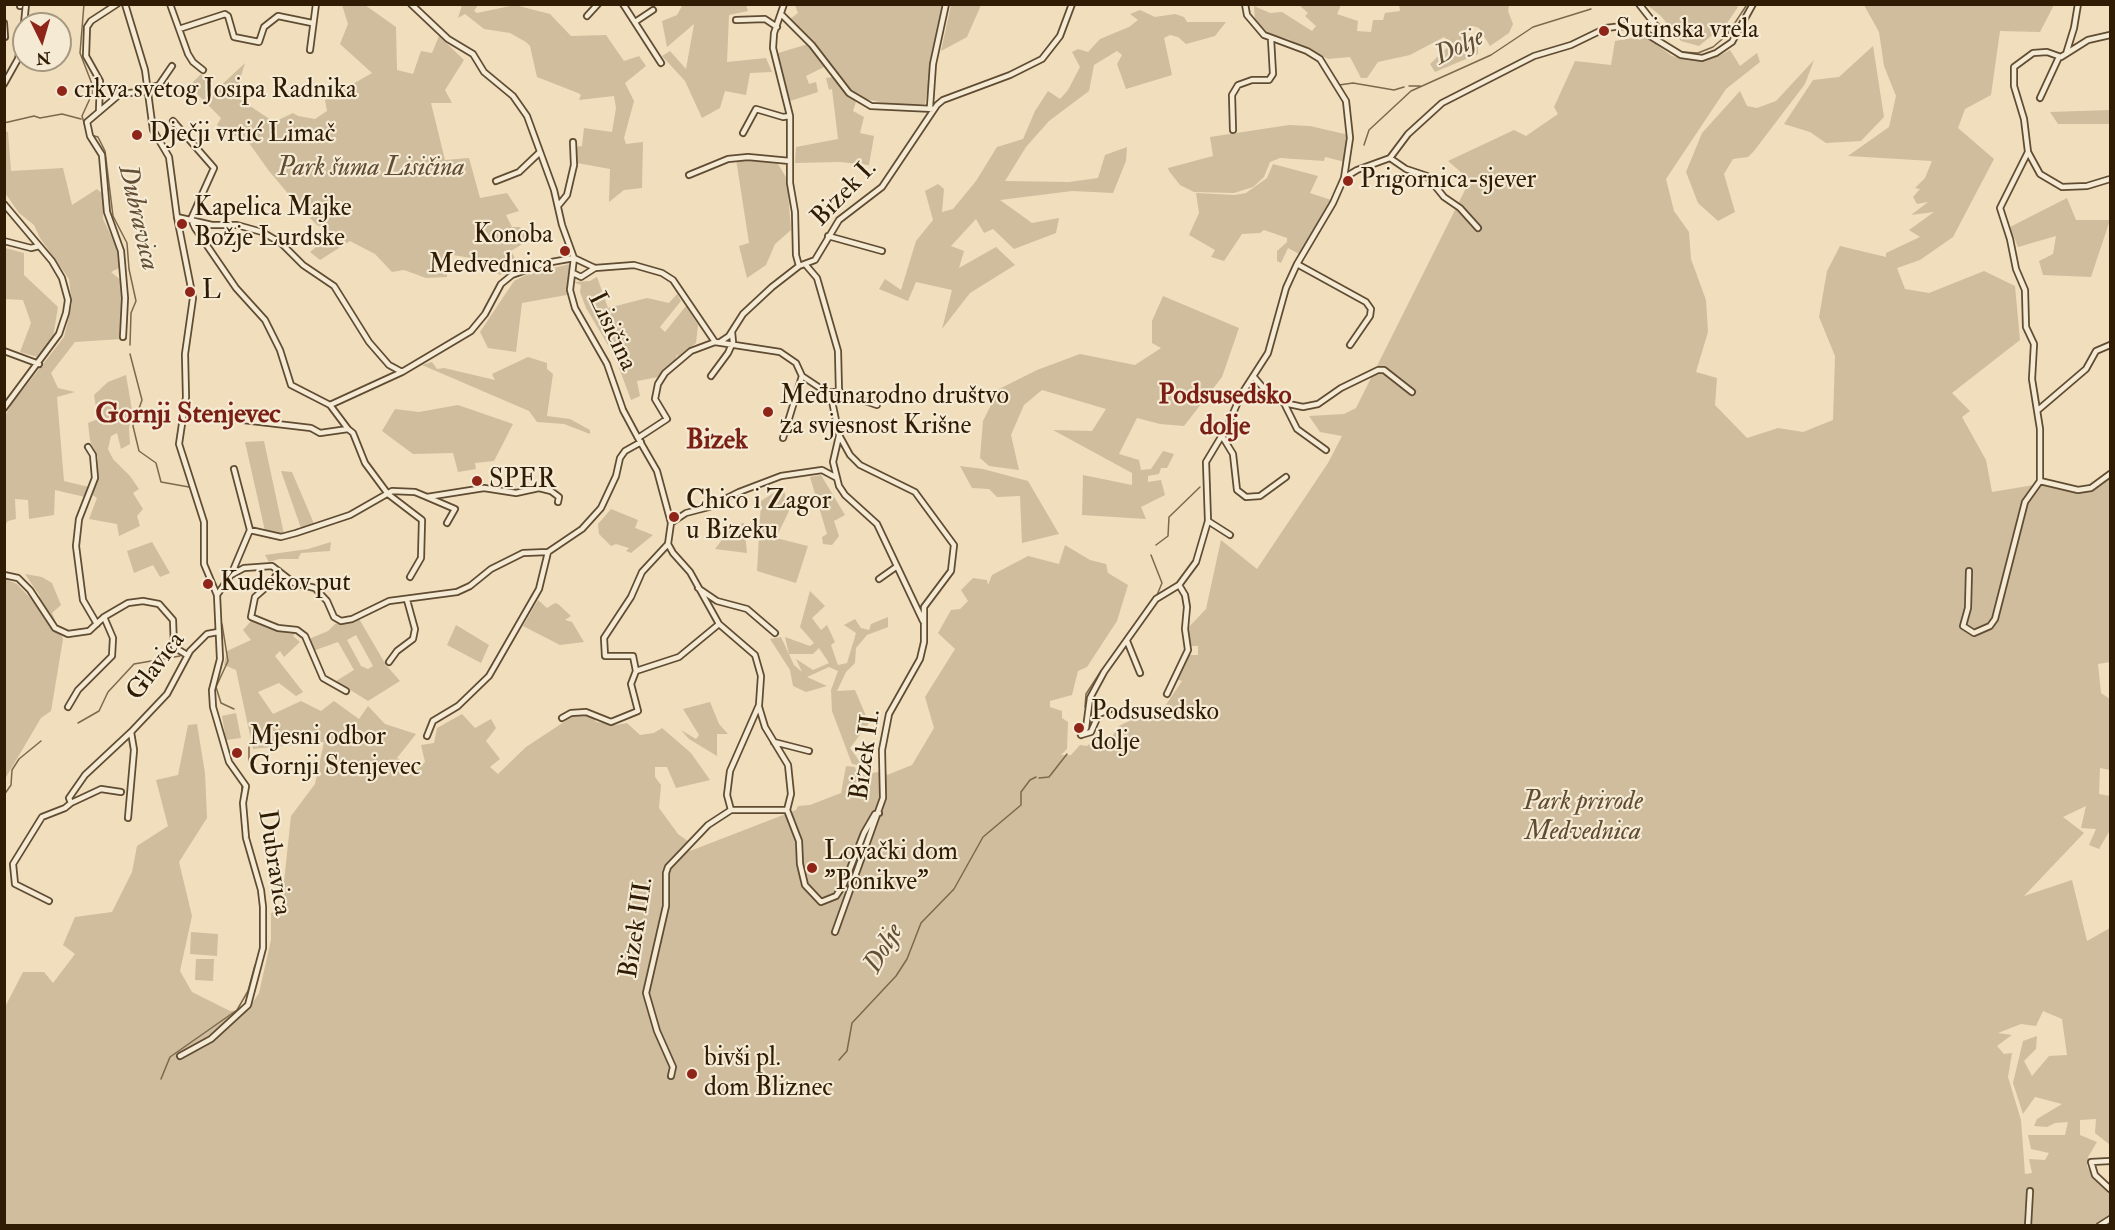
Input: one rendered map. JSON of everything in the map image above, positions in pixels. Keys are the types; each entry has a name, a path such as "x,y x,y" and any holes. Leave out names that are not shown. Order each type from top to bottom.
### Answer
{"street":[{"path":"99,111 100,81 86,56 87,27 91,21 117,4"},
{"name":"Dubravica","path":"125,4 145,70 153,130 169,157 177,218 193,298 184,361 186,397 180,448 204,522 205,569 217,595 220,658 212,690 213,708 229,762 246,786 243,803 246,838 262,894 262,954 248,1005 241,1014 211,1039 180,1056"},
{"path":"170,4 192,62 202,70"},
{"path":"310,50 316,4"},
{"name":"Lisičina","path":"411,4 448,39 473,54 484,72 513,96 526,116 574,258 570,290 575,308 607,364 623,410 639,440"},
{"path":"587,16 598,4"},
{"path":"623,4 661,63"},
{"path":"784,4 773,48 790,116 790,161 796,255 799,266"},
{"path":"932,108 933,64 946,4"},
{"path":"783,15 812,45 849,93 871,106 932,108 943,100 1010,75 1042,58 1060,36 1072,4"},
{"path":"1109,710 1099,714 1091,732 1081,735 1086,728 1090,698 1126,641 1156,599 1179,585 1196,562 1208,521 1208,496 1204,471 1206,462 1222,436 1233,410 1268,353 1286,288 1297,264 1333,203 1344,178 1350,138 1346,101 1320,59 1307,51 1271,39 1251,22 1245,4"},
{"path":"1639,4 1656,25 1658,41"},
{"path":"1344,178 1357,170 1390,158 1408,134 1442,103 1527,58 1565,48 1612,26 1630,27 1686,57 1711,55 1734,39 1754,4"},
{"path":"2066,54 2078,4"},
{"path":"635,22 653,10"},
{"path":"179,28 225,14 228,16 234,36 259,42 264,27 278,15 312,23"},
{"path":"736,20 765,19 777,27"},
{"path":"4,23 5,37"},
{"path":"2040,98 2059,57 2088,40 2110,35"},
{"path":"1233,130 1232,95 1238,86 1252,80 1269,80 1273,74 1271,39"},
{"path":"2059,57 2047,52 2033,52 2014,67 2014,86 2024,120 2028,152 2040,174 2062,187 2087,186 2110,179"},
{"path":"123,338 125,298 121,251 107,212 102,155 90,134 88,119 120,94 148,90 159,85 172,66"},
{"path":"4,84 12,70"},
{"name":"Bizek I.","path":"718,342 732,332 743,314 799,266 815,260 839,220 882,187 932,108"},
{"path":"743,133 756,109 783,117 790,116"},
{"path":"173,121 214,168 192,219 199,235 230,279 265,320 280,350 293,388 330,405 353,433 364,463 383,484 388,494 417,515 424,524 421,558 410,577"},
{"path":"558,206 567,195 574,165 573,142"},
{"path":"496,181 519,172 540,152"},
{"path":"1969,571 1968,608 1963,626 1974,633 1990,626 1995,619 2025,502 2040,482 2038,410 2032,379 2034,344 2026,327 2025,290 2016,269 2010,239 2000,208 2028,152"},
{"path":"689,175 728,159 748,157 790,161"},
{"path":"1390,158 1406,169 1427,176 1444,197 1460,208 1478,228"},
{"path":"4,204 62,278 68,300 59,334 39,364 4,408"},
{"path":"177,218 251,229 281,243 303,265 334,286 369,342 389,365 402,372"},
{"path":"828,236 882,251"},
{"path":"4,241 31,248 39,246"},
{"path":"330,405 402,372 471,331 485,314 501,284 512,275 546,263 574,258 595,268"},
{"path":"805,264 817,278 838,351 839,392"},
{"path":"1297,264 1366,302 1371,309 1370,316 1350,345"},
{"path":"573,273 581,277 595,268 639,265 668,276 718,342"},
{"path":"711,376 732,345 732,332"},
{"path":"231,575 244,568 272,566 294,583 315,588 327,601 334,616 341,621 351,619 382,603 457,592 470,586 491,569 523,553 548,552 582,529 601,508 616,476 620,458 625,451 667,419 655,399 658,384 665,373 691,351 718,342 780,352 796,363 802,376 826,392 839,392 877,405"},
{"path":"2038,410 2086,369 2096,351 2110,345"},
{"path":"4,351 39,364"},
{"path":"1254,377 1265,390 1284,403 1303,407 1318,404 1341,388 1377,370 1384,370 1413,392"},
{"path":"783,438 802,376"},
{"name":"Bizek II.","path":"826,392 836,411 839,435 850,455 860,465 915,492 954,545 951,571 924,608 924,642 920,659 909,682 893,703 886,723 882,750 883,798 835,932"},
{"path":"1284,403 1297,429 1326,450"},
{"path":"184,413 311,428 320,433 348,429"},
{"path":"839,435 833,456 837,478 845,495 877,524 924,624"},
{"path":"1222,436 1233,454 1237,490 1246,497 1260,496 1286,477"},
{"path":"562,718 586,712 611,722 638,711 632,684 636,671 633,656 605,656 604,638 627,603 642,572 668,544 671,523 657,471 639,440"},
{"path":"88,447 93,455 95,478 79,519 76,546 83,600 97,624"},
{"path":"217,595 231,575 250,530 234,469"},
{"path":"671,523 686,513 709,507 739,492 781,476 822,470 837,478"},
{"path":"2040,482 2078,490 2091,488 2110,474"},
{"path":"427,497 484,488 516,493 539,488 551,491 559,497 558,502"},
{"path":"250,530 281,537 350,515 388,494 405,490 455,510 447,523"},
{"path":"1208,521 1230,535"},
{"path":"668,544 690,572 719,624 749,648 758,661 761,676 759,705 765,728 788,765 791,794 786,810 799,841 800,864 805,885 821,902 836,896 844,884 864,833 875,814 879,813"},
{"path":"427,736 433,721 458,706 475,691 500,660 538,589 548,552"},
{"path":"879,579 896,567"},
{"path":"279,571 271,584 255,597 251,617 278,628 297,630 305,636 323,678 346,691"},
{"path":"4,575 18,578 30,590 55,628 68,634 89,631 104,617 135,602 159,604 173,620 174,647 187,655"},
{"path":"1167,694 1188,650 1185,629 1187,607 1185,595 1179,585"},
{"path":"696,586 717,601 747,609 775,633"},
{"path":"389,662 397,651 413,639 415,629 407,600"},
{"path":"68,707 78,690 112,656 113,638 104,617"},
{"path":"636,671 679,657 719,624"},
{"name":"Glavica","path":"71,803 69,796 85,775 131,732 166,694 187,655 207,634 218,632"},
{"path":"1126,641 1140,673"},
{"path":"759,705 731,766 727,795 731,810 786,810"},
{"name":"Glavica","path":"129,818 134,750 131,732"},
{"path":"774,742 809,752"},
{"path":"49,901 15,884 14,864 42,817 65,808 96,790 121,792"},
{"name":"Bizek III.","path":"671,1076 673,1067 657,1031 646,993 666,906 666,873 674,860 708,825 731,810"},
{"path":"2110,1161 2091,1162 2095,1175 2110,1189"},
{"path":"2028,1226 2030,1191"},
{"path":"2099,1226 2110,1219"}],"green space":[{"path":"683,4 746,5 748,11 729,15 727,62 766,58 772,72 750,73 746,95 725,91 720,108 702,118 685,81 662,56 670,51 686,69 694,24 667,47 662,21 677,15"},
{"path":"1399,4 1509,5 1508,11 1513,24 1509,33 1490,46 1479,28 1473,26 1466,29 1468,36 1478,44 1478,54 1435,72 1430,64 1451,44 1444,37 1410,55 1378,62 1367,78 1361,78 1350,57 1328,59 1288,39 1267,34 1255,21 1254,6 1270,13 1282,12 1312,31 1316,26 1305,16 1308,13 1299,5 1341,5 1337,14 1358,21 1357,31 1371,32 1373,20 1383,20 1385,13 1400,11"},
{"name":"Park šuma Lisičina","path":"342,5 365,5 396,27 397,70 413,74 421,51 432,53 439,36 464,60 445,90 452,103 431,103 445,160 469,158 480,198 507,193 519,211 506,215 512,227 520,227 532,238 511,251 516,260 500,275 477,259 447,254 447,277 426,278 404,270 392,272 375,254 350,241 320,260 310,252 333,233 317,225 301,209 269,171 244,136 231,136 217,125 221,118 189,86 201,74 216,90 245,63 235,96 274,122 293,113 315,119 327,111 325,100 372,73 340,44 348,24"},
{"path":"462,5 478,5 474,11 477,13 515,5 550,14 571,36 606,35 624,61 639,56 646,66 625,83 634,101 624,138 626,144 643,142 642,188 624,190 609,202 610,169 577,163 574,147 582,146 584,128 612,132 616,108 614,96 579,100 581,95 578,93 537,77 530,46 526,42 510,33 484,29 465,14 458,18"},
{"path":"795,5 943,5 925,104 899,106 865,99 851,92 813,42 790,19 798,13"},
{"path":"951,5 981,5 967,37 941,51"},
{"path":"1647,5 1736,5 1738,7 1727,23 1699,46 1681,41 1661,16"},
{"name":"Park prirode Medvednica","path":"1864,5 2054,5 2040,32 2000,31 1991,95 1965,109 1958,128 1994,159 1953,237 1920,260 1897,268 1905,289 1929,293 1984,271 2015,286 2020,340 1952,393 1970,411 1962,417 1986,460 1992,492 2040,484 2077,493 2090,490 2110,478 2110,662 2098,664 2101,693 2110,699 2110,770 2100,768 2099,794 2110,796 2110,830 2099,849 2089,845 2096,829 2081,828 2086,806 2063,817 2084,833 2024,896 2072,880 2087,941 2110,928 2110,1145 2095,1133 2096,1119 2080,1120 2080,1135 2097,1142 2088,1157 2087,1166 2093,1177 2110,1191 2110,1225 5,1226 5,1007 23,972 44,972 53,983 75,954 63,945 75,917 112,912 132,872 137,846 168,826 156,780 178,775 188,725 197,724 205,773 207,818 179,862 192,916 180,971 192,992 230,1011 248,1010 259,993 271,940 271,913 281,910 291,816 315,784 324,742 253,749 236,670 224,665 227,651 251,640 243,630 251,621 297,632 293,636 300,642 284,657 280,651 275,656 303,692 296,696 279,683 258,692 273,714 301,701 321,711 334,701 359,719 368,706 385,724 416,734 397,758 417,770 425,762 421,745 434,743 437,728 462,714 475,728 491,719 496,728 486,741 500,759 490,767 498,774 526,747 573,716 591,715 596,722 616,725 627,723 640,735 654,733 662,728 691,753 710,780 676,788 667,767 655,767 655,777 661,785 659,808 678,834 689,842 685,845 690,851 796,810 798,806 810,805 841,793 846,766 855,767 857,775 886,771 887,775 912,765 934,728 925,697 955,649 938,633 951,610 960,609 968,601 961,590 973,578 987,580 988,585 992,575 1028,556 1059,564 1065,545 1090,560 1106,564 1108,573 1128,585 1117,621 1087,667 1078,671 1072,695 1050,701 1050,707 1062,711 1062,718 1068,722 1067,749 1061,755 1071,755 1080,745 1087,746 1092,741 1105,745 1117,730 1121,735 1126,736 1120,731 1119,726 1135,718 1143,709 1147,708 1150,717 1161,712 1182,681 1176,679 1187,655 1198,655 1198,646 1188,646 1186,630 1206,609 1221,540 1257,569 1328,463 1342,436 1320,432 1309,416 1344,414 1356,408 1470,180 1448,161 1514,130 1526,136 1558,114 1554,107 1575,61 1611,65 1615,41 1645,36 1672,56 1693,60 1718,56 1730,50 1740,66 1757,53 1760,62 1726,89 1666,179 1674,211 1689,232 1691,259 1706,300 1708,332 1696,372 1717,378 1715,405 1747,438 1778,428 1803,432 1833,420 1835,356 1819,317 1827,271 1840,246 1886,257 1886,253 1920,237 1909,230 1934,212 1911,215 1928,202 1917,204 1913,197 1920,189 1915,188 1925,178 1932,161 1848,156 1889,127 1896,96 1884,66 1879,32","holes":["2043,1011 2062,1019 2067,1055 2049,1056 2032,1076 2024,1061 2036,1049 2037,1036 2023,1041 2013,1083 2023,1114 2035,1097 2062,1104 2037,1119 2034,1126 2047,1127 2055,1123 2068,1122 2065,1135 2028,1135 2031,1149 2049,1153 2045,1160 2029,1159 2032,1173 2025,1174 2021,1120 2008,1077 2012,1053 2004,1054 1997,1046 2012,1035 1998,1033 2021,1024 2036,1026"]},
{"path":"1140,10 1155,17 1175,14 1184,17 1187,22 1226,22 1215,36 1186,44 1178,37 1170,35 1164,38 1172,75 1126,89 1117,64 1122,55 1117,51 1094,65 1089,91 1049,121 1026,147 1005,181 1069,182 1098,178 1105,155 1127,147 1126,161 1113,193 1072,191 1000,200 1032,223 1059,218 1056,233 1014,249 993,229 984,233 976,219 951,246 964,251 959,268 996,247 1015,265 970,293 942,329 952,290 916,282 908,301 879,289 885,279 901,290 916,241 933,220 925,191 938,184 944,189 942,212 953,209 976,181 997,147 1023,139 1035,111 1048,91 1060,99 1068,90 1080,67 1072,52 1078,49 1088,52 1100,39 1129,27 1138,20 1130,14"},
{"path":"808,44 824,67 806,76 809,84 816,82 818,92 790,101 775,54"},
{"path":"1873,46 1884,117 1861,141 1826,143 1810,132 1784,124 1813,80 1839,77"},
{"path":"1814,60 1805,84 1754,151 1748,157 1733,159 1724,174 1735,212 1718,221 1698,203 1686,172 1702,133 1740,91 1747,106 1757,108 1776,101"},
{"path":"834,77 856,102 853,111 864,117 860,133 874,136 869,165 840,162 795,163 796,147 838,139 832,89 829,90 826,78"},
{"path":"2110,110 2110,124 2058,124 2050,112"},
{"path":"1289,125 1310,126 1349,135 1345,162 1325,157 1324,161 1280,158 1270,162 1264,177 1253,187 1234,193 1194,192 1180,185 1169,171 1168,168 1213,156 1210,137"},
{"path":"4,131 8,132 11,171 63,168 72,205 97,189 104,195 103,219 116,246 119,268 111,272 122,281 121,339 75,342 51,373 58,388 75,392 57,397 64,481 89,487 85,497 55,490 54,515 29,519 28,500 15,499 16,519 8,521 5,525 4,418 11,405 64,337 72,304 69,279 40,238 34,225 19,213 5,193"},
{"path":"736,159 778,164 787,179 791,230 775,244 766,265 747,278 739,246 749,243"},
{"path":"1273,164 1318,176 1310,193 1331,200 1299,254 1288,248 1281,263 1277,261 1277,251 1287,242 1287,238 1264,230 1260,233 1242,234 1224,261 1211,257 1215,250 1189,235 1199,213 1196,193 1235,195 1246,193 1267,178"},
{"path":"2067,198 2076,220 2110,220 2091,277 2043,275 2039,261 2053,254 2056,236 2018,247 2010,227"},
{"path":"5,248 24,253 24,275 58,307 53,337 37,357 20,352 31,323 23,300 5,299"},
{"path":"570,264 572,294 522,303 516,352 488,348 480,332 514,281 528,274"},
{"path":"597,277 608,308 647,298 669,303 677,294 681,301 660,327 665,332 686,306 698,325 696,343 678,358 677,354 675,364 664,376 637,381 640,396 631,400 615,357 586,308 580,292 581,285 573,282 590,281"},
{"path":"1163,296 1239,328 1222,377 1184,426 1160,424 1137,418 1119,454 1139,460 1141,470 1151,469 1163,451 1174,454 1167,468 1161,468 1159,474 1148,476 1148,482 1161,480 1165,495 1141,507 1146,519 1082,515 1083,475 1132,485 1132,473 1053,430 1092,431 1106,409 1042,390 1024,405 1011,435 1019,470 989,466 980,458 983,421 999,389 1037,370 1080,354 1135,365 1161,348 1152,343 1152,321"},
{"path":"528,357 547,363 547,369 553,374 547,416 570,419 590,430 590,434 564,424 537,422 529,411 422,365 432,362 437,369 444,368 495,380 492,374"},
{"path":"126,375 132,410 129,428 130,444 121,449 117,433 111,436 108,449 113,459 139,489 133,493 143,509 137,516 140,526 119,536 117,524 89,519 97,498 91,494 97,483 98,457 90,441 88,423 98,419 94,395 108,382"},
{"path":"458,405 513,424 494,461 475,463 476,469 458,472 453,453 413,454 382,431 395,409 419,412"},
{"path":"264,441 284,534 265,531 245,442"},
{"path":"960,466 983,469 1028,481 1059,534 1022,543 1020,496 997,497 989,489 972,488"},
{"path":"281,471 292,472 315,526 302,531"},
{"path":"821,475 845,515 834,521 839,536 832,545 823,544 822,537 827,534 810,477"},
{"path":"783,487 789,511 776,538 808,546 796,583 757,571 761,501"},
{"path":"611,509 638,520 635,528 653,535 631,553 626,551 629,548 616,544 611,546 599,534 598,524"},
{"path":"744,523 747,553 715,549 733,525"},
{"path":"152,542 170,573 160,577 153,565 134,573 127,551"},
{"path":"331,542 330,551 301,553 298,559 279,559 269,562 265,555 308,549"},
{"path":"25,574 42,577 52,583 61,605 52,613 63,639 51,711 41,718 5,779 5,579 17,584 33,601 40,596"},
{"path":"810,591 825,606 812,618 821,630 827,625 835,642 831,645 838,665 847,663 856,633 844,625 855,619 861,628 869,630 871,624 888,617 888,627 867,635 856,648 855,663 846,672 837,691 855,690 869,723 850,748 863,766 852,764 832,711 831,690 838,671 829,667 807,677 827,686 806,692 793,686 790,670 770,639 781,637 794,665 802,672 796,659 813,670 829,663 819,648 813,654 789,654 785,637 810,646 814,643 800,627"},
{"path":"538,600 547,608 555,603 558,604 571,616 565,620 572,622 584,642 560,645 523,626"},
{"path":"358,617 386,665 400,681 368,701 336,681 354,670 338,642 313,651 309,639 328,631 335,624","holes":["356,635 373,666 368,669 361,666 347,640"]},
{"path":"456,625 489,645 481,663 447,645"},
{"path":"710,702 719,724 728,734 717,734 717,756 689,739 681,730 696,739 699,735 683,709"},
{"path":"236,713 241,738 226,740 222,716"},
{"path":"191,932 218,934 217,956 190,954"},
{"path":"196,959 214,959 213,981 195,980"}],"waterway":[{"name":"Dubravica","path":"84,4 80,53 92,84 92,94 82,116 87,133"},
{"name":"Dolje","path":"1682,52 1698,53 1713,47 1727,35 1746,6"},
{"name":"Dolje","path":"1364,145 1369,130 1411,91 1491,55 1533,27 1591,9"},
{"path":"1339,85 1353,83 1394,90 1404,87"},
{"name":"Dolje","path":"1409,86 1420,86"},
{"path":"4,123 34,116 40,118 62,114 81,119"},
{"name":"Dubravica","path":"91,135 98,137 105,151 113,216 127,243 129,269 136,301 131,313 130,345"},
{"name":"Dolje","path":"1336,200 1343,187"},
{"name":"Dolje","path":"1323,224 1331,210"},
{"name":"Dolje","path":"1286,298 1291,282"},
{"name":"Dubravica","path":"130,354 142,400 133,426 139,451 156,463 161,482 189,487"},
{"name":"Dolje","path":"1217,447 1222,441"},
{"name":"Dolje","path":"1209,463 1212,456"},
{"name":"Dolje","path":"1156,545 1168,536 1169,517 1200,487"},
{"name":"Dolje","path":"1151,555 1162,583 1157,595"},
{"name":"Dubravica","path":"222,624 228,661 216,687 221,703 234,709"},
{"path":"78,723 99,711 108,692 134,664 180,656"},
{"name":"Dolje","path":"1085,707 1086,694 1101,671"},
{"path":"4,795 11,785 12,770 19,759 41,741"},
{"name":"Dubravica","path":"249,747 249,763"},
{"name":"Dolje","path":"1039,778 1049,777 1067,754"},
{"name":"Dolje","path":"839,1060 847,1051 852,1023 896,976 907,959 921,923 954,889 983,837 1021,805 1021,792 1030,780 1036,777"},
{"name":"Dubravica","path":"241,805 242,786"},
{"name":"Dubravica","path":"243,828 258,888"},
{"name":"Dubravica","path":"161,1079 170,1057 237,1010 248,991 255,965"}],"place":[{"name":"Sutinska vrela","path":"1604,31"},
{"name":"crkva svetog Josipa Radnika","path":"62,91"},
{"name":"Dječji vrtić Limač","path":"137,135"},
{"name":"Prigornica-sjever","path":"1348,181"},
{"name":"Kapelica Majke Božje Lurdske","path":"182,224"},
{"name":"Konoba Medvednica","path":"565,251"},
{"name":"L","path":"190,292"},
{"name":"Međunarodno društvo za svjesnost Krišne","path":"768,412"},
{"name":"SPER","path":"477,481"},
{"name":"Chico i Zagor u Bizeku","path":"674,517"},
{"name":"Kudekov put","path":"208,584"},
{"name":"Podsusedsko dolje","path":"1079,728"},
{"name":"Mjesni odbor Gornji Stenjevec","path":"237,753"},
{"name":"Lovački dom \"Ponikve\"","path":"812,868"},
{"name":"bivši pl. dom Bliznec","path":"692,1074"}],"district":[{"name":"Podsusedsko dolje","path":"1225,412"},
{"name":"Gornji Stenjevec","path":"188,416"},
{"name":"Bizek","path":"717,442"}]}
